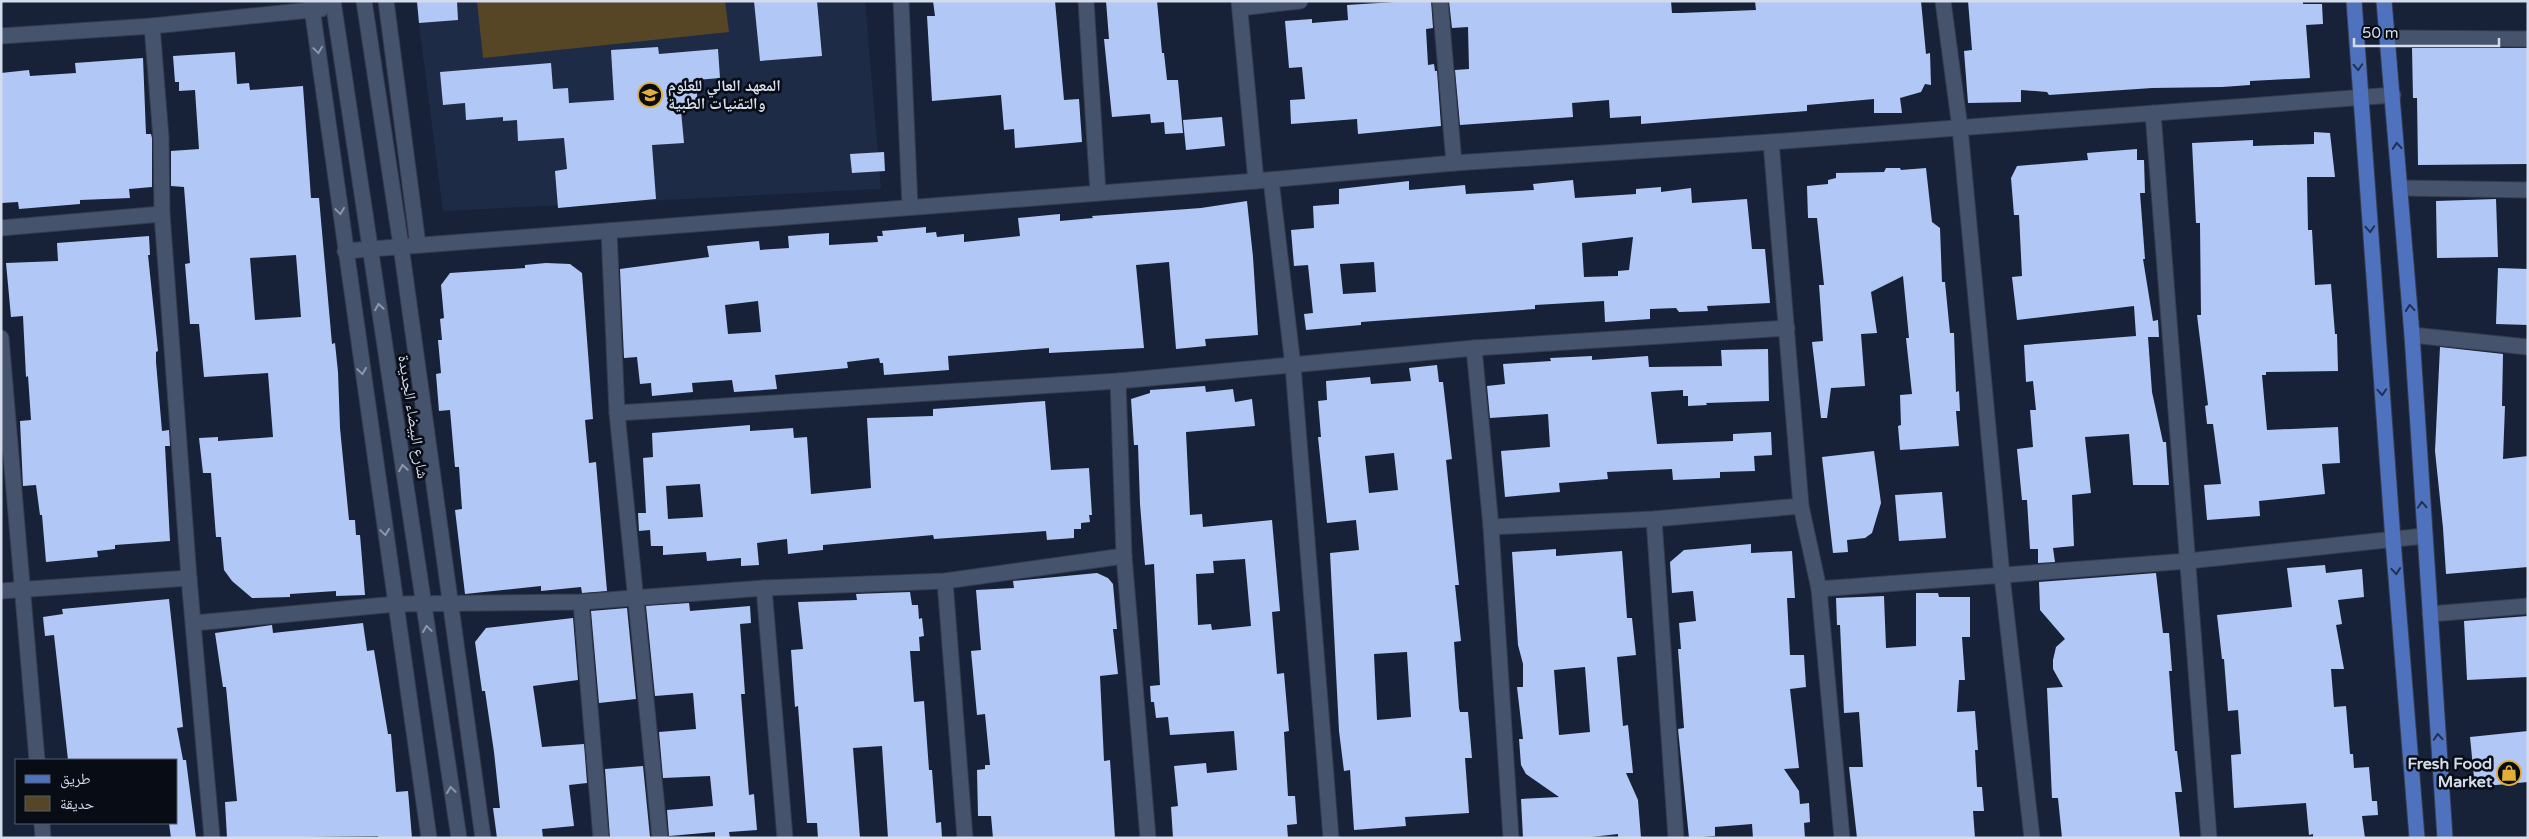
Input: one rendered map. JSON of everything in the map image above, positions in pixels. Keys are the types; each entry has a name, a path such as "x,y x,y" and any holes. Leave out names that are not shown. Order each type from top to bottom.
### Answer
{"main road":[{"path":"2354,1 2393,540 2418,838"},
{"path":"2384,1 2389,38 2412,335 2444,838"}],"street":[{"path":"364,1 401,246 483,838"},
{"path":"386,1 418,245"},
{"path":"901,1 910,208"},
{"path":"1086,1 1098,193"},
{"path":"1256,181 1239,5 1300,1"},
{"path":"1440,1 1454,163"},
{"path":"1944,1 1960,128 2002,576 2032,838"},
{"path":"1,36 152,26 334,4"},
{"name":"شارع البيضاء الجديدة","path":"334,4 458,838"},
{"path":"312,6 428,838"},
{"path":"152,26 161,138 162,214 189,578 212,838"},
{"path":"2389,38 2528,39"},
{"path":"345,250 1271,180 1454,163 1771,142 2393,95"},
{"path":"2153,113 2210,838"},
{"path":"1771,142 1788,328 1801,506 1819,589 1842,838"},
{"path":"1271,180 1293,366 1331,838"},
{"path":"2400,188 2528,190"},
{"path":"1,228 162,214"},
{"path":"609,230 617,413 660,838"},
{"path":"617,413 1118,381 1474,348 1788,328"},
{"path":"2412,335 2528,348"},
{"path":"1,338 24,589 37,759"},
{"path":"1474,348 1491,527 1511,838"},
{"path":"1118,381 1124,556 1148,838"},
{"path":"1491,527 1654,518 1801,506"},
{"path":"1654,518 1676,838"},
{"path":"1819,589 2188,562 2424,536"},
{"path":"194,623 396,604 581,602 764,588 945,581 1124,556"},
{"path":"1,591 189,578"},
{"path":"945,581 965,838"},
{"path":"764,588 785,838"},
{"path":"581,602 601,838"},
{"path":"2430,614 2528,606"},
{"path":"42,824 43,838"}],"shaded area":[{"name":"المعهد العالي للعلوم والتقنيات الطبية","path":"416,1 865,1 881,189 443,211"}],"green space":[{"path":"477,1 725,1 729,32 483,58"}],"building":[{"path":"417,1 457,1 458,20 419,23"},
{"path":"754,1 817,1 822,56 760,61"},
{"path":"933,1 1055,1 1064,100 1079,99 1082,142 1015,148 1014,129 1004,130 1001,95 932,101 927,16 935,16"},
{"path":"1106,1 1157,1 1162,53 1164,53 1167,80 1178,80 1183,133 1165,134 1164,122 1151,123 1150,114 1112,117 1104,39 1109,39"},
{"path":"1431,1 1433,28 1426,29 1428,65 1434,64 1435,71 1437,71 1441,126 1358,134 1357,119 1291,124 1290,100 1305,99 1302,67 1289,68 1285,21 1312,19 1312,23 1348,20 1347,5"},
{"path":"1449,1 1671,1 1672,13 1681,13 1756,10 1755,1 1921,1 1926,54 1930,53 1931,85 1925,84 1921,92 1900,98 1902,113 1874,113 1874,99 1807,105 1807,111 1641,124 1641,116 1610,118 1609,100 1572,103 1573,117 1460,125 1455,70 1469,69 1468,27 1452,28"},
{"path":"1968,1 2303,1 2303,4 2322,4 2323,24 2306,25 2310,78 2250,81 2250,85 2222,87 2152,88 2049,95 2047,92 2021,90 2021,102 1968,103 1964,51 1972,50"},
{"path":"658,47 659,54 718,49 720,78 696,80 698,110 681,111 684,143 652,145 656,199 558,208 555,171 567,169 564,138 518,141 517,120 503,121 503,117 466,120 465,103 443,105 440,72 551,63 553,89 568,88 569,103 614,100 611,50"},
{"path":"2412,48 2528,48 2528,164 2418,165 2417,98 2413,98"},
{"path":"235,52 237,84 249,83 250,90 303,86 311,198 319,198 332,344 335,343 340,428 349,520 355,520 356,535 360,535 365,595 336,596 336,591 290,594 290,597 252,598 232,581 224,570 221,537 216,537 211,473 203,473 199,438 218,437 218,441 273,437 268,373 204,377 199,324 190,324 185,264 190,263 184,187 171,186 171,151 199,149 195,90 179,91 179,82 175,82 173,56","holes":["296,255 301,317 255,320 250,258"]},
{"path":"143,58 146,134 151,134 152,138 152,187 129,189 130,198 80,200 80,204 19,209 18,202 1,203 1,73 29,70 30,76 76,73 75,63"},
{"path":"1222,117 1225,146 1186,150 1183,120"},
{"path":"2314,132 2330,133 2335,177 2307,177 2308,230 2312,230 2315,285 2331,284 2335,334 2337,334 2338,371 2266,372 2266,375 2262,375 2267,430 2338,427 2340,463 2322,464 2325,494 2259,501 2260,516 2207,520 2204,485 2221,484 2213,424 2207,424 2205,406 2208,405 2197,315 2201,315 2200,223 2196,223 2192,143 2253,140 2253,146 2314,144"},
{"path":"2137,149 2137,160 2144,160 2145,193 2140,193 2145,259 2143,259 2153,321 2158,320 2159,337 2148,337 2152,392 2163,442 2166,442 2169,485 2133,485 2129,434 2085,437 2091,493 2072,495 2074,546 2053,548 2055,562 2038,563 2038,549 2030,549 2027,500 2022,500 2017,449 2033,447 2030,410 2036,410 2033,381 2026,382 2024,345 2136,336 2134,306 2017,320 2012,277 2022,276 2019,215 2014,215 2011,178 2017,166 2088,160 2087,153"},
{"path":"884,152 885,171 852,173 850,154"},
{"path":"1886,168 1900,168 1901,170 1926,168 1932,222 1940,228 1942,282 1945,282 1950,333 1954,333 1956,392 1959,391 1960,411 1956,411 1959,446 1900,450 1898,426 1901,425 1900,395 1912,394 1906,338 1909,338 1903,276 1871,292 1877,333 1861,334 1865,386 1831,388 1827,418 1821,418 1812,342 1823,341 1819,285 1824,285 1817,218 1808,218 1807,186 1828,184 1828,180 1836,178 1836,173 1884,172"},
{"path":"1573,180 1575,198 1636,194 1636,189 1661,187 1661,192 1691,188 1692,203 1747,199 1752,249 1765,249 1770,303 1707,306 1708,311 1679,312 1676,308 1650,309 1650,319 1605,322 1604,301 1535,305 1535,309 1361,322 1361,325 1306,330 1304,314 1313,313 1308,265 1294,266 1291,230 1314,228 1313,206 1339,204 1339,189 1409,181 1409,190 1465,185 1466,194 1534,190 1533,184","holes":["1633,237 1629,270 1618,271 1618,276 1584,277 1582,243","1374,262 1376,292 1343,294 1340,264"]},
{"path":"2496,199 2498,257 2437,258 2436,201"},
{"path":"1247,201 1258,335 1205,339 1206,346 1176,349 1169,262 1136,265 1144,348 1049,353 1049,348 948,356 949,370 884,375 883,363 880,363 879,358 847,362 848,368 775,375 777,389 734,392 732,380 692,383 693,392 652,396 651,383 640,384 637,357 624,358 620,269 709,257 707,246 759,241 760,250 789,248 788,236 829,233 829,245 878,242 877,236 883,236 882,231 926,227 926,233 936,232 937,237 964,234 964,242 1020,236 1018,218 1060,214 1060,221 1093,218 1092,216 1201,208","holes":["758,301 761,332 728,334 725,305"]},
{"path":"149,236 150,255 148,255 158,351 156,352 156,362 162,431 169,430 170,446 165,446 170,541 115,545 115,549 97,551 98,557 46,562 42,515 40,515 36,485 23,486 20,421 31,420 28,376 26,377 23,316 11,317 6,263 58,261 57,243"},
{"path":"546,263 570,264 582,273 593,419 585,420 589,463 596,462 607,591 582,593 581,587 541,591 541,586 465,594 455,510 462,509 459,467 455,467 450,410 439,411 436,374 441,373 438,340 442,340 440,319 444,318 441,285 450,273 525,268 525,265"},
{"path":"2498,268 2528,269 2528,325 2496,324"},
{"path":"2440,347 2503,354 2502,406 2505,406 2503,459 2528,456 2528,567 2446,574 2435,451"},
{"path":"1768,349 1769,401 1706,403 1707,405 1688,406 1688,396 1683,396 1683,390 1651,392 1657,444 1733,441 1733,434 1771,432 1772,455 1754,456 1755,471 1720,472 1720,478 1673,480 1672,469 1607,472 1608,479 1559,483 1560,492 1505,497 1501,451 1550,447 1548,414 1490,418 1487,386 1505,384 1503,364 1551,361 1550,358 1592,356 1592,360 1648,356 1649,367 1722,366 1721,350"},
{"path":"1437,365 1439,382 1443,382 1452,459 1446,460 1459,585 1455,585 1461,641 1454,642 1459,708 1460,712 1468,712 1472,758 1465,758 1469,813 1405,817 1406,826 1354,830 1350,770 1344,771 1339,731 1330,553 1359,550 1356,520 1327,523 1318,437 1321,437 1318,401 1327,400 1326,381 1370,377 1371,384 1411,381 1409,368","holes":["1394,453 1398,490 1369,493 1365,456","1407,652 1411,717 1377,720 1374,654"]},
{"path":"1205,386 1206,392 1233,389 1235,402 1252,399 1255,426 1186,432 1190,515 1202,514 1203,527 1272,520 1280,611 1272,612 1277,674 1284,673 1289,731 1284,732 1288,796 1295,796 1297,824 1287,825 1288,838 1173,838 1171,807 1178,806 1174,766 1206,763 1207,773 1237,770 1234,731 1170,735 1168,717 1156,718 1154,702 1151,702 1150,686 1160,685 1154,564 1145,565 1138,445 1134,445 1131,399 1150,393 1150,390","holes":["1245,559 1251,626 1212,630 1211,624 1198,625 1196,574 1214,573 1213,561"]},
{"path":"1045,401 1051,470 1089,468 1092,515 1089,515 1090,522 1081,523 1081,529 1074,529 1074,538 1047,540 1046,531 934,539 933,535 823,545 823,550 788,554 787,539 757,543 759,565 741,566 741,558 707,561 706,552 663,555 663,546 651,546 650,530 639,531 638,513 646,513 643,458 653,457 652,433 750,425 750,431 793,428 794,438 807,437 811,494 871,488 867,418 933,416 933,409","holes":["700,484 703,517 668,519 666,486"]},
{"path":"1874,451 1881,503 1872,533 1865,538 1847,540 1848,552 1833,553 1822,457"},
{"path":"1942,492 1946,538 1899,541 1895,495"},
{"path":"1751,544 1751,553 1792,551 1795,598 1787,598 1790,655 1804,655 1806,687 1790,689 1799,768 1784,769 1799,791 1800,804 1809,803 1810,822 1804,823 1805,838 1753,838 1752,824 1715,827 1715,836 1689,838 1678,729 1684,728 1678,649 1681,649 1679,623 1696,621 1693,591 1672,593 1670,562 1684,550"},
{"path":"1556,549 1556,556 1622,551 1627,618 1632,618 1636,655 1617,657 1623,726 1628,725 1633,773 1626,773 1638,800 1641,838 1618,838 1618,834 1582,838 1523,838 1521,799 1559,797 1526,774 1521,765 1519,739 1523,739 1517,687 1523,687 1523,664 1518,645 1512,552","holes":["1585,667 1590,732 1559,735 1554,670"]},
{"path":"2325,565 2326,573 2362,569 2364,597 2338,600 2342,624 2336,625 2344,669 2331,669 2334,707 2346,706 2350,754 2353,754 2354,768 2369,767 2372,801 2377,801 2378,815 2362,816 2365,838 2313,838 2313,834 2309,835 2306,803 2234,808 2231,755 2241,754 2238,710 2228,711 2224,659 2222,659 2217,615 2292,607 2287,568"},
{"path":"1097,573 1108,578 1113,584 1117,629 1113,629 1118,674 1100,676 1104,761 1110,760 1115,838 993,838 991,816 978,816 977,770 985,769 985,765 990,765 985,714 977,715 971,651 981,650 976,590 1014,588 1013,581"},
{"path":"2156,573 2163,633 2169,633 2172,671 2169,671 2175,751 2177,751 2182,792 2175,792 2180,838 2062,838 2058,798 2052,798 2047,688 2063,687 2053,669 2053,660 2056,647 2065,639 2040,610 2039,582"},
{"path":"910,592 912,605 918,605 919,619 922,618 924,636 919,637 920,651 910,651 914,702 924,701 929,770 932,770 936,823 941,822 942,838 888,838 882,746 853,748 860,838 818,838 817,823 807,823 798,706 795,707 791,650 803,649 798,602 857,600 856,594"},
{"path":"1916,593 1938,593 1939,597 1970,597 1970,637 1962,637 1965,680 1959,680 1957,712 1975,711 1978,750 1975,750 1977,787 1982,787 1984,811 1973,811 1975,838 1857,838 1849,767 1863,767 1859,712 1844,713 1840,625 1837,625 1836,598 1884,596 1886,648 1916,646"},
{"path":"169,599 183,727 177,728 183,760 186,760 196,838 171,838 169,824 178,824 178,759 68,759 54,635 45,636 43,617 63,614 62,609"},
{"path":"689,603 690,611 750,606 751,623 740,624 745,694 741,694 749,795 754,794 757,830 729,832 730,838 715,838 715,832 669,836 667,810 713,806 710,776 663,778 659,732 696,729 693,693 655,696 646,606"},
{"path":"627,608 636,699 599,703 591,611"},
{"path":"2528,616 2528,677 2467,680 2464,621"},
{"path":"573,618 578,680 533,686 542,747 584,744 587,783 569,785 574,826 542,829 543,838 497,838 493,808 500,808 494,752 485,691 482,691 475,642 486,628"},
{"path":"363,623 367,651 374,650 388,734 391,734 396,792 408,791 412,838 378,838 378,836 227,838 225,802 237,801 226,687 223,687 215,633 272,625 273,633"},
{"path":"2528,731 2528,782 2475,787 2470,737"},
{"path":"643,766 650,837 610,838 605,769"}],"place":[{"name":"المعهد العالي للعلوم والتقنيات الطبية","path":"650,95"},
{"name":"Fresh Food Market","path":"2509,773"}]}
